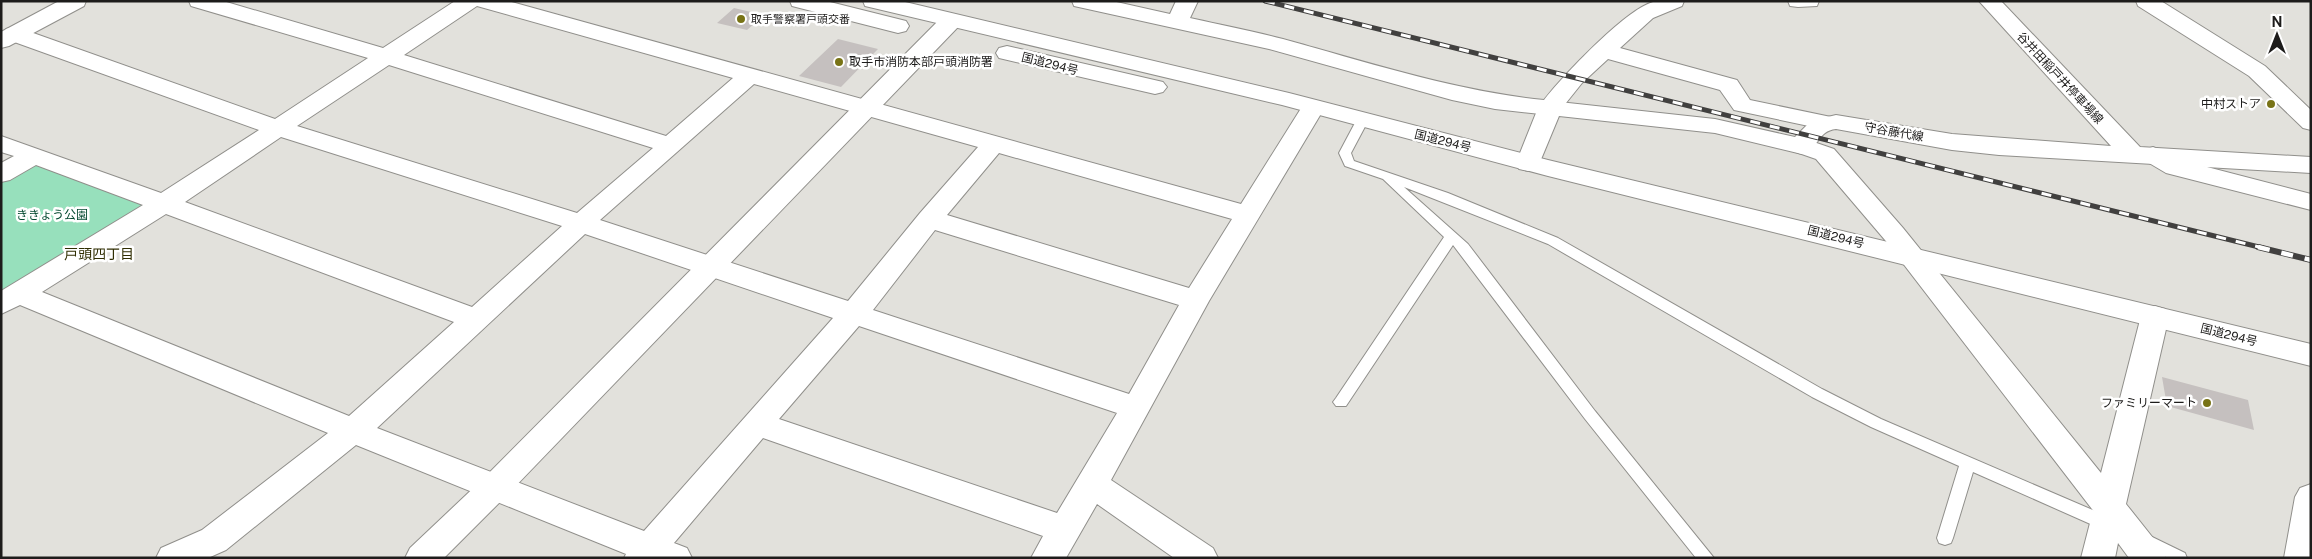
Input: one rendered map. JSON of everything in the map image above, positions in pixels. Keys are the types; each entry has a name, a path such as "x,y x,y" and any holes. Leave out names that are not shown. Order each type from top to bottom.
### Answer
{"main road":[{"path":"8,38 76,1"},
{"path":"199,1 385,56 670,145"},
{"path":"11,299 166,202 470,1"},
{"path":"483,1 1249,215"},
{"name":"国道294号","path":"800,1 943,28 1362,121 2311,354"},
{"name":"国道294号","path":"873,1 943,28"},
{"path":"1082,1 1273,44 1452,93 1495,102 1715,126 1802,146 1826,154 1910,255 2115,521 2150,558"},
{"path":"1178,23 1187,1"},
{"path":"1528,162 1550,108 1574,78 1645,13 1674,1"},
{"path":"1798,1 1809,1"},
{"name":"谷井田稲戸井停車場線","path":"1988,1 2142,155"},
{"path":"2146,1 2257,72 2311,123"},
{"path":"422,558 494,488 943,28"},
{"path":"8,38 277,128 581,223 1136,408"},
{"name":"守谷藤代線","path":"1604,51 1728,85 1742,105 1823,122 1836,122 1952,142 1999,147 2311,165"},
{"path":"173,558 214,540 353,431 581,223 751,75"},
{"path":"1048,558 1136,408 1196,300 1311,110"},
{"path":"1802,146 1812,129 1823,122"},
{"path":"1,143 166,202 476,319"},
{"path":"11,299 353,431 656,554 757,424 854,313 929,219 994,144"},
{"path":"2142,155 2175,167 2311,202"},
{"path":"1,174 33,156"},
{"path":"929,219 1196,300"},
{"path":"2098,558 2115,521 2155,316"},
{"path":"757,424 1064,530"},
{"path":"1092,484 1201,558"},
{"path":"2301,558 2311,497"}],"lane":[{"path":"1362,121 1345,153 1349,163 1443,196 1552,241 1620,278 1817,393 1876,423 1967,464 2115,521 2179,558"},
{"path":"1382,175 1463,247 1590,416 1706,558"},
{"path":"1341,402 1452,236"},
{"path":"1945,538 1967,464"}],"green space":[{"name":"ききょう公園","path":"33,156 166,202 1,304 1,174"}],"building":[{"name":"取手警察署戸頭交番","path":"734,8 764,15 747,30 717,23"},
{"name":"取手市消防本部戸頭消防署","path":"838,39 878,49 841,87 799,76"},
{"name":"ファミリーマート","path":"2162,377 2248,400 2254,430 2167,406"}],"railway":[{"path":"1265,1 2263,248"},
{"path":"2258,247 2311,260"}],"place":[{"name":"取手警察署戸頭交番","path":"741,19"},
{"name":"取手市消防本部戸頭消防署","path":"839,62"},
{"name":"中村ストア","path":"2271,104"},
{"name":"ファミリーマート","path":"2207,403"}],"district":[{"name":"戸頭四丁目","path":"99,254"}]}
